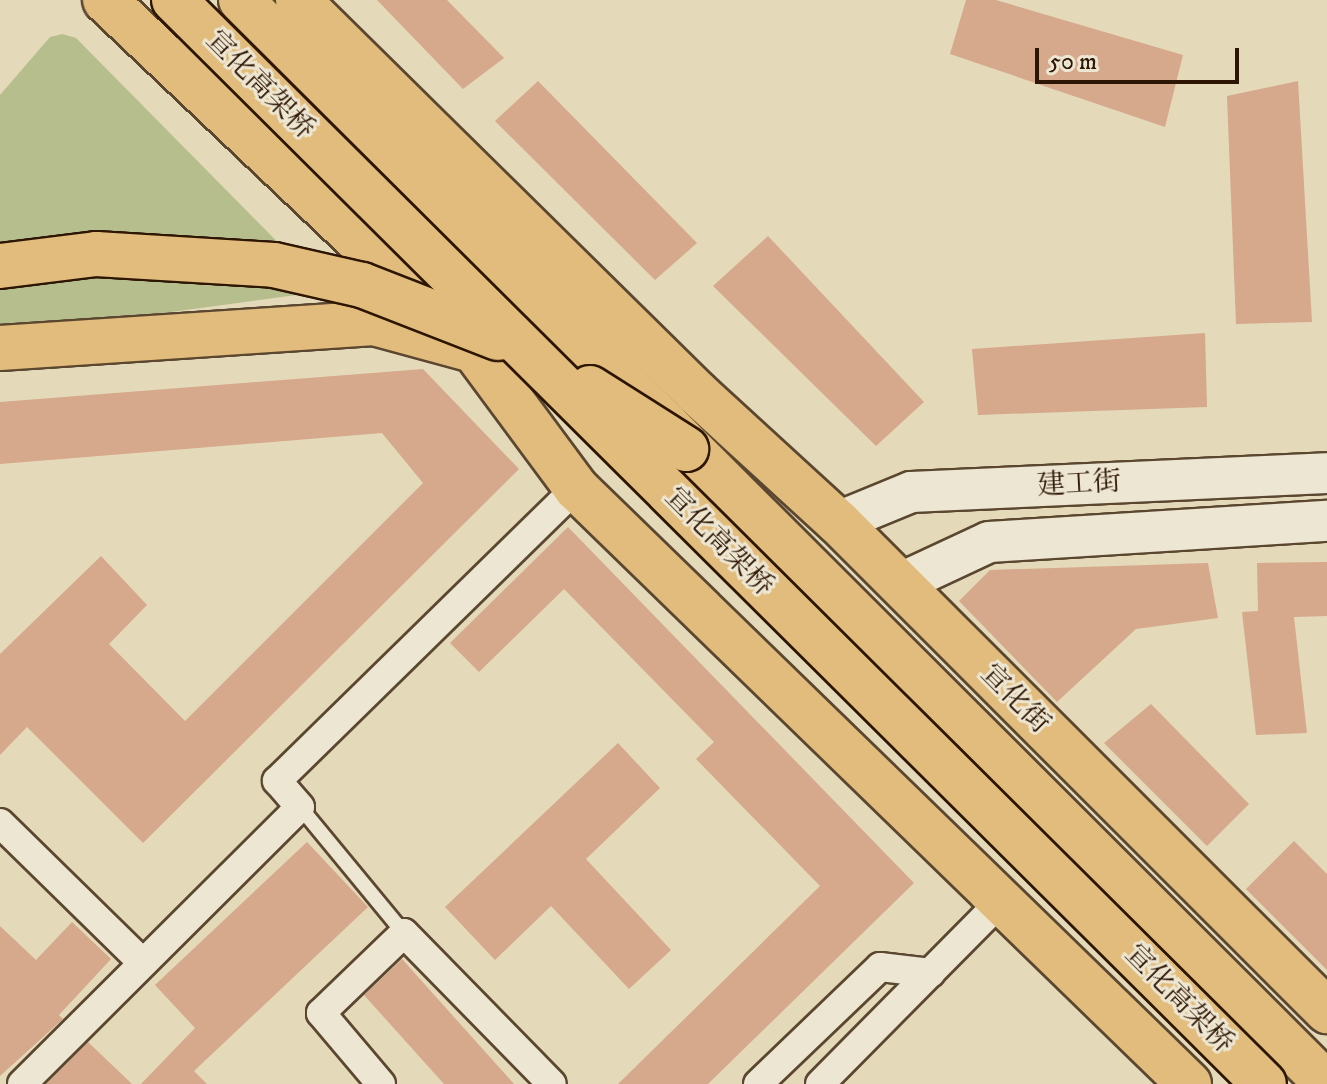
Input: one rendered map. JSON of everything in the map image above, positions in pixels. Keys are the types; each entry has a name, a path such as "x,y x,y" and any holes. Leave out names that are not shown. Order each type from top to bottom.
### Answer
{"highway":[{"path":"105,0 474,350 583,495 1189,1084"},
{"name":"宣化高架桥","path":"174,0 1264,1084"},
{"name":"宣化高架桥","path":"241,0 686,449 1327,1084"},
{"name":"宣化街","path":"298,0 697,393 838,522 1327,1011"},
{"path":"0,266 96,254 179,256 274,265 362,285 453,315 559,368 686,449"},
{"path":"0,348 374,323 474,350"}],"street":[{"name":"建工街","path":"838,522 911,492 1327,473"},
{"path":"22,1084 300,807 277,781 583,495"},
{"name":"建工街","path":"899,584 989,542 1327,521"},
{"path":"0,823 143,963"},
{"path":"820,1084 1002,900"},
{"path":"381,1084 321,1013 404,933 552,1084"},
{"path":"758,1084 880,967 931,973"}],"lane":[{"path":"300,807 404,933"}],"green space":[{"path":"62,34 76,38 326,291 82,324 0,326 0,95 50,37"}],"building":[{"path":"377,0 447,0 504,58 463,89"},
{"path":"966,0 996,0 1183,55 1165,127 950,54"},
{"path":"538,81 697,243 655,280 495,121"},
{"path":"1298,81 1312,322 1236,324 1227,96"},
{"path":"768,236 924,402 876,446 713,286"},
{"path":"1205,333 1207,407 978,415 972,349"},
{"path":"423,369 519,469 143,843 27,727 0,755 0,654 101,556 147,605 109,644 185,721 423,483 382,433 0,464 0,402"},
{"path":"568,527 914,883 708,1084 618,1084 820,886 696,759 714,742 564,589 479,672 450,643"},
{"path":"1327,562 1327,616 1294,617 1307,733 1256,735 1242,612 1258,611 1257,563"},
{"path":"1208,563 1218,618 1136,629 1057,702 959,601 990,570"},
{"path":"1151,704 1249,804 1207,846 1104,743"},
{"path":"618,743 660,788 586,859 671,950 629,989 551,906 495,960 445,907"},
{"path":"1294,841 1327,874 1327,970 1246,889"},
{"path":"307,842 368,907 194,1071 207,1084 141,1084 195,1028 155,985"},
{"path":"72,922 111,959 59,1015 63,1019 0,1076 0,926 36,960"},
{"path":"402,959 514,1084 444,1084 364,995"},
{"path":"88,1042 132,1084 46,1084"}]}
